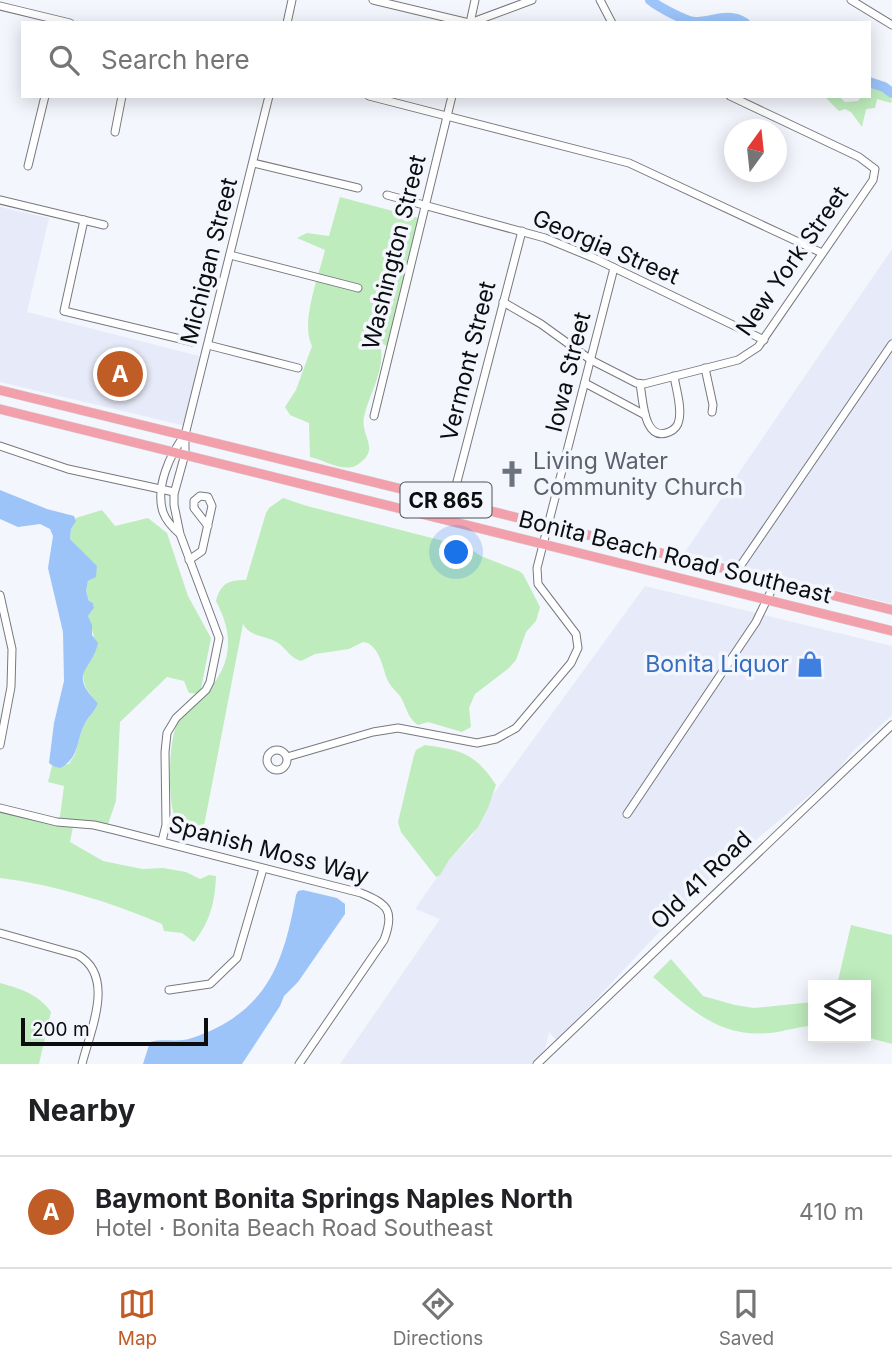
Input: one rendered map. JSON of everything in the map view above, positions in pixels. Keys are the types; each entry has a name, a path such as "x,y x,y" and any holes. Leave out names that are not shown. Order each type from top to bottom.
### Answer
{"main road":[{"name":"Bonita Beach Road Southeast","path":"0,390 892,610"},
{"name":"Bonita Beach Road Southeast","path":"0,409 892,631"}],"street":[{"path":"2,0 0,7 61,21"},
{"path":"287,21 292,0"},
{"path":"373,0 462,21"},
{"path":"470,21 475,0"},
{"path":"489,20 531,0"},
{"path":"600,0 609,21"},
{"path":"851,0 892,24"},
{"path":"28,166 45,98"},
{"path":"115,132 122,98"},
{"name":"Michigan Street","path":"185,435 269,98"},
{"path":"377,98 629,163 822,253"},
{"name":"Washington Street","path":"374,416 452,98"},
{"name":"New York Street","path":"640,384 745,357 764,340 873,180 875,169 857,156 734,98"},
{"path":"253,163 358,188"},
{"name":"Georgia Street","path":"387,195 522,231 569,247 764,340"},
{"path":"0,200 104,225"},
{"path":"84,220 64,311 193,342"},
{"name":"Vermont Street","path":"452,501 522,231"},
{"path":"230,255 358,288"},
{"name":"Iowa Street","path":"287,757 373,732 398,728 477,743 496,740 516,728 571,663 578,648 576,634 538,584 537,568 614,268"},
{"path":"503,302 533,318 591,360 629,381 640,384 645,415 649,427 655,432 663,434 675,429 680,416 674,376"},
{"path":"738,573 892,344"},
{"path":"208,345 298,368"},
{"path":"705,368 712,412"},
{"path":"585,383 645,415"},
{"path":"180,534 163,511 162,489 173,451 185,435"},
{"path":"162,841 166,825 167,733 176,718 206,690 219,638 180,534 174,492 185,454 185,435"},
{"path":"0,446 75,471 174,492"},
{"path":"190,560 200,554 208,526"},
{"path":"627,814 744,641 775,583"},
{"path":"0,596 12,649 12,662 11,687 0,745"},
{"name":"Old 41 Road","path":"543,1062 892,725"},
{"name":"Spanish Moss Way","path":"0,808 57,822 94,825 162,841 361,893 382,901 388,913 389,927 384,940 299,1064"},
{"path":"169,990 210,984 237,958 263,869"},
{"path":"0,933 88,960 98,981 97,1003 82,1064"}],"shaded area":[{"path":"0,207 49,218 27,312 207,358 190,427 0,382"},
{"path":"892,249 892,604 685,552 783,408"},
{"path":"645,586 892,646 892,715 853,751 834,775 734,858 724,863 557,1041 549,1032 544,1053 533,1064 340,1064 440,919 415,909 449,860 472,836 492,796"}],"green space":[{"path":"871,85 885,90 892,101 891,103 877,99 875,108 866,109 862,127 851,112 845,109 839,111 826,98 841,98 845,102 871,98"},
{"path":"340,197 419,218 387,346 379,342 380,370 364,417 368,454 357,465 346,468 310,457 309,423 290,415 285,407 296,390 312,346 308,325 309,312 325,250 297,238 307,233 329,236"},
{"path":"283,498 467,547 523,574 540,607 536,621 526,632 516,660 475,694 469,708 471,727 462,732 428,722 418,725 414,722 400,696 389,683 376,651 368,643 315,654 301,661 273,640 250,632 243,624 202,836 181,826 173,812 170,770 175,728 181,717 212,686 224,664 228,640 216,601 218,595 226,584 246,580 266,513"},
{"path":"102,510 115,526 148,518 167,533 188,596 211,638 200,694 189,693 184,681 167,677 120,722 116,801 107,827 74,822 70,842 103,861 142,869 163,868 186,872 200,879 209,875 216,876 211,911 194,942 182,933 164,931 162,924 103,902 42,885 0,878 0,811 59,824 64,786 48,782 52,766 69,764 75,754 83,726 98,703 87,689 83,676 87,662 97,647 88,616 94,608 86,591 88,581 92,579 97,567 70,539 76,518"},
{"path":"425,745 466,755 481,766 496,785 478,827 436,877 401,832 398,822 414,755 416,750"},
{"path":"851,925 892,935 892,1044 871,1038 871,980 838,980"},
{"path":"671,959 703,996 754,1008 808,1003 808,1026 775,1032 734,1031 705,1018 653,977"},
{"path":"0,983 35,996 51,1012 39,1064 0,1064"}],"water":[{"path":"0,490 47,509 74,516 76,521 71,529 70,539 97,566 96,577 88,581 86,591 89,601 93,603 94,608 88,616 92,635 98,643 83,678 84,685 98,703 82,729 74,754 60,768 49,763 54,723 64,681 63,632 48,568 53,536 50,529 40,524 18,527 0,519"},
{"path":"303,890 337,898 345,904 345,914 298,982 284,996 242,1064 143,1064 150,1042 192,1038 217,1028 254,1001 277,965 285,944 296,895"}],"waterway":[{"path":"650,0 691,21"},
{"path":"708,21 726,18 741,21"},
{"path":"871,83 892,93"}],"place":[{"name":"Baymont Bonita Springs Naples North","path":"120,374"},
{"name":"Living Water Community Church","path":"512,474"},
{"name":"Bonita Liquor","path":"810,664"}]}
